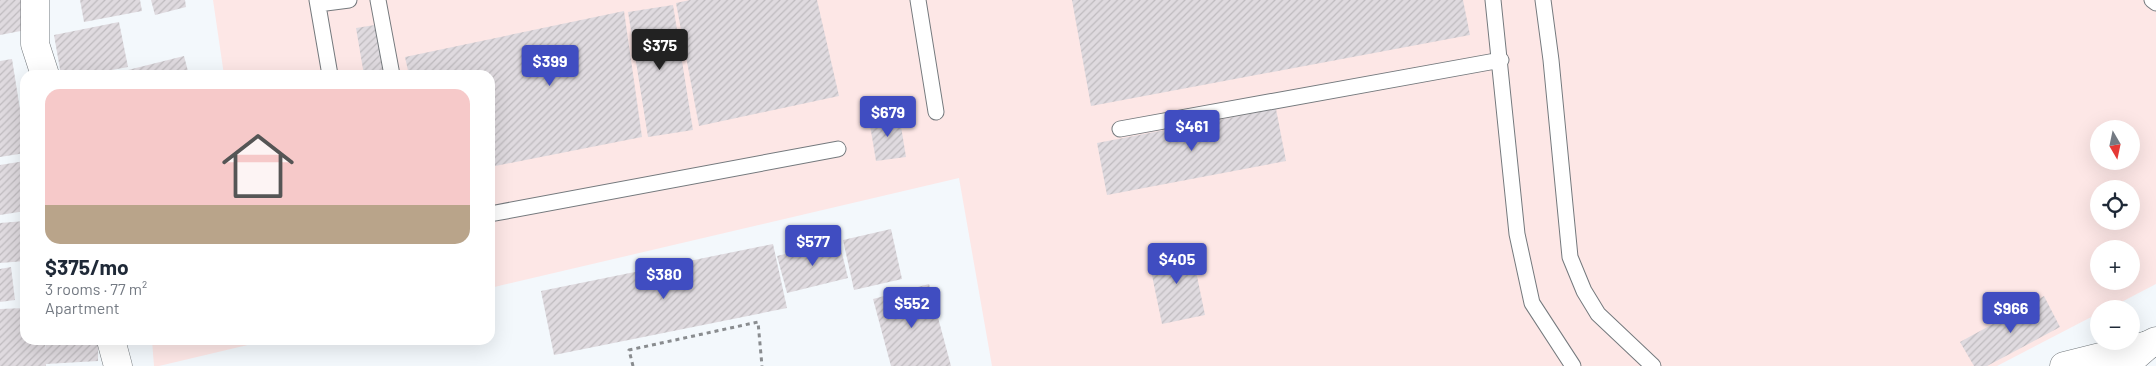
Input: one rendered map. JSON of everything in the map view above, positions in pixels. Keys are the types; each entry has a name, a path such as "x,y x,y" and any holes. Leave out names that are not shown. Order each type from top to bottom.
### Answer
{"street":[{"path":"35,0 35,44 43,70"},
{"path":"2064,366 2152,343"},
{"path":"2124,366 2152,343"},
{"path":"112,345 118,366"}],"lane":[{"path":"329,70 317,2 349,0"},
{"path":"378,0 391,70"},
{"path":"918,0 936,112"},
{"path":"1493,0 1501,60 1517,234 1532,303 1573,366"},
{"path":"1543,0 1551,60 1570,258 1584,291 1598,314 1653,366"},
{"path":"2152,0 2156,3"},
{"path":"1120,129 1501,60"},
{"path":"495,213 838,149"}],"path":[{"path":"632,366 629,350 758,322 762,366"}],"shaded area":[{"path":"213,0 2156,0 2156,284 2125,300 2090,300 2090,318 1997,366 992,366 959,178 495,287 495,70 223,70"},
{"path":"152,345 248,345 159,366 154,366"}],"building":[{"path":"0,0 25,0 31,29 0,35"},
{"path":"80,0 140,0 142,11 84,22"},
{"path":"151,0 185,0 186,7 155,15"},
{"path":"690,0 817,0 839,96 699,126 676,3"},
{"path":"1072,0 1463,0 1470,35 1091,106"},
{"path":"673,5 693,130 648,137 628,12"},
{"path":"624,11 642,137 495,166 495,70 408,70 405,57"},
{"path":"119,22 128,67 112,70 60,70 54,35"},
{"path":"381,24 388,70 363,70 356,28"},
{"path":"184,56 188,70 128,70"},
{"path":"12,59 20,109 20,154 0,157 0,61"},
{"path":"1276,109 1286,161 1107,195 1097,143"},
{"path":"899,114 906,157 876,161 869,119"},
{"path":"20,162 20,212 0,215 0,165"},
{"path":"20,221 20,261 0,263 0,223"},
{"path":"891,229 902,279 854,290 843,240"},
{"path":"839,241 848,278 787,293 777,256"},
{"path":"773,244 787,308 554,355 541,291"},
{"path":"1191,247 1205,315 1162,324 1148,256"},
{"path":"11,267 15,300 0,302 0,269"},
{"path":"929,284 951,366 891,366 873,299"},
{"path":"2044,296 2060,327 1987,366 1974,366 1960,342"},
{"path":"20,308 20,345 45,345 45,350 46,345 98,345 98,361 46,364 46,366 0,366 0,309"}]}
